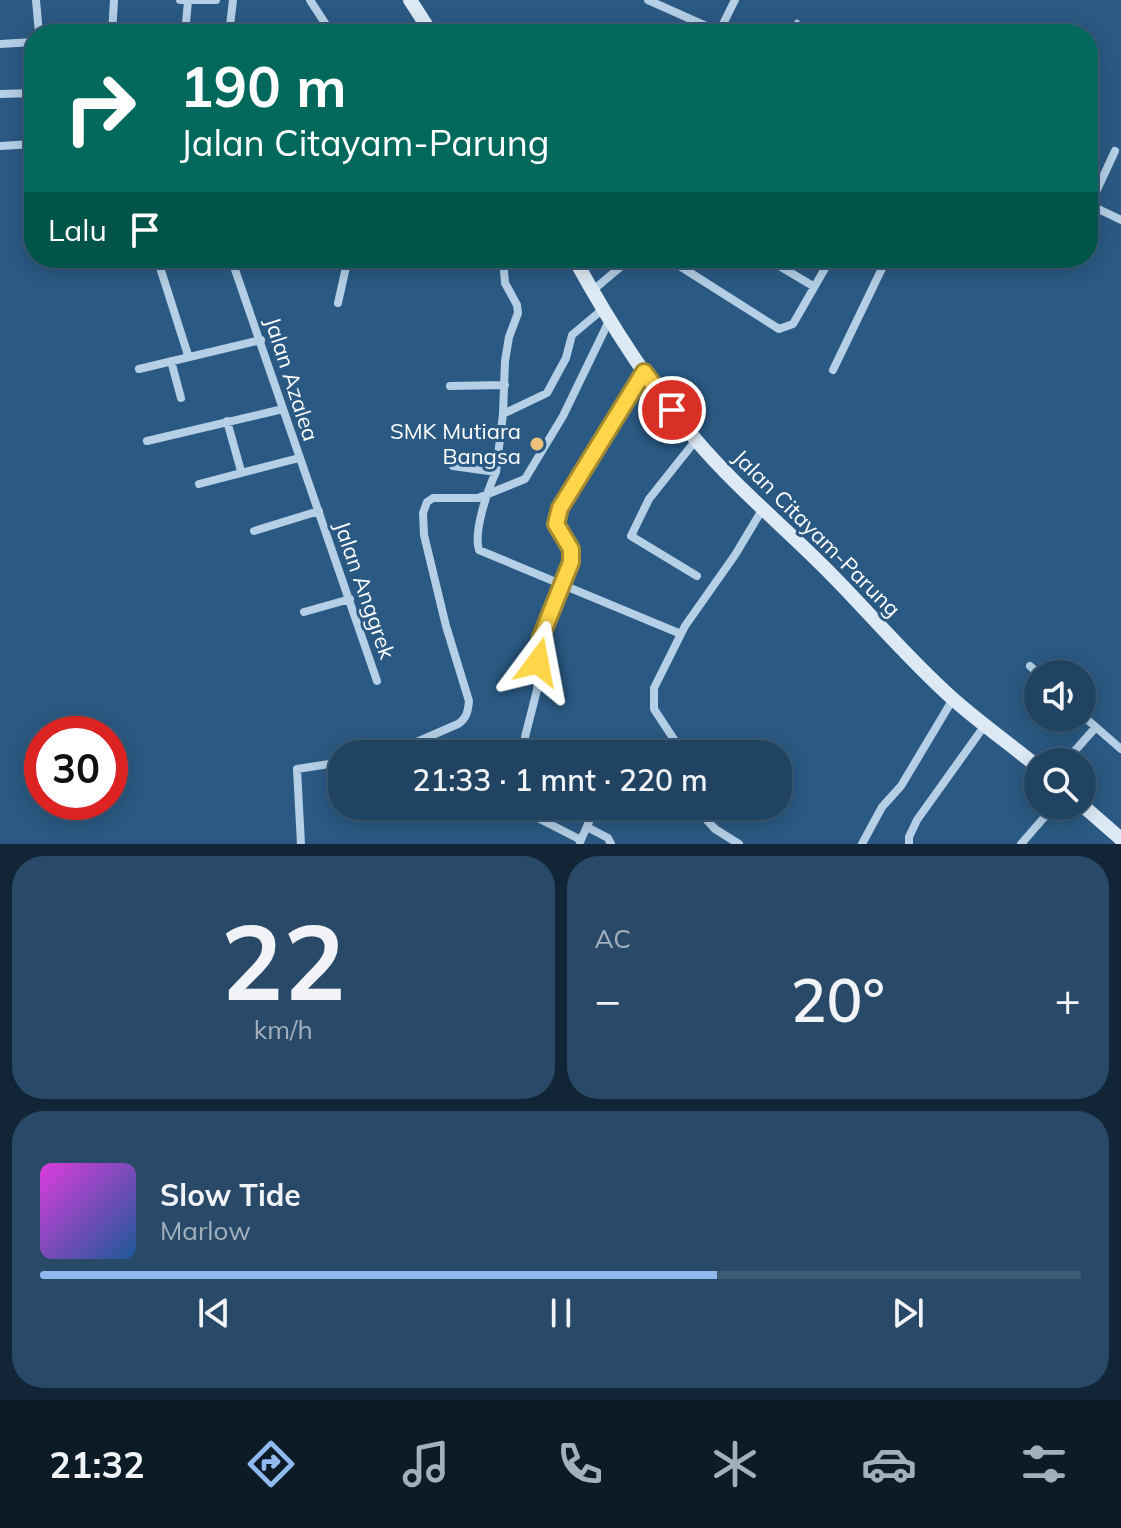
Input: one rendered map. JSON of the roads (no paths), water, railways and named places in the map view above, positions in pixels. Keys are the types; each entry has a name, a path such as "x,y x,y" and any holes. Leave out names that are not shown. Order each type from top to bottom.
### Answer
{"main road":[{"path":"410,0 426,24"},
{"name":"Jalan Citayam-Parung","path":"579,268 644,372 696,440 762,510 953,699 1024,756"},
{"path":"1096,817 1121,839"}],"street":[{"path":"36,0 38,24"},
{"path":"113,24 114,0"},
{"path":"185,24 184,0 216,0"},
{"path":"230,24 233,0"},
{"path":"310,0 326,24"},
{"path":"648,0 665,4 704,24"},
{"path":"726,24 735,0"},
{"path":"0,44 24,43"},
{"path":"0,94 24,93"},
{"path":"0,146 24,145"},
{"path":"1098,187 1115,151"},
{"path":"1098,210 1121,220"},
{"path":"160,268 188,355"},
{"name":"Jalan Azalea","path":"235,268 319,511"},
{"path":"338,303 346,268"},
{"path":"504,268 505,283 518,313 509,337 505,361 496,472 487,494 476,542 479,550 681,634"},
{"path":"592,291 619,268"},
{"path":"683,268 779,329 793,324 825,268"},
{"path":"783,268 813,286"},
{"path":"833,370 882,268"},
{"path":"503,414 547,393 566,358 572,335 606,315"},
{"path":"421,740 458,724 467,715 469,701 446,626 424,535 423,513 427,502 433,498 473,499 525,479 563,416 606,315"},
{"path":"139,369 261,340"},
{"path":"171,361 181,398"},
{"path":"526,740 537,690 541,637 571,562 571,549 556,524 558,514 644,372"},
{"path":"450,386 505,385"},
{"path":"147,441 283,409"},
{"path":"227,421 241,471"},
{"path":"696,440 649,499 631,536 697,576"},
{"path":"199,484 299,458"},
{"path":"453,466 496,472"},
{"path":"674,740 654,709 654,688 681,634 762,510"},
{"path":"254,531 319,511"},
{"name":"Jalan Anggrek","path":"319,511 377,681"},
{"path":"304,612 350,599"},
{"path":"862,844 882,807 901,786 953,699"},
{"path":"909,844 917,820 985,725"},
{"path":"1096,729 1121,749"},
{"path":"1077,748 1091,732"},
{"path":"301,844 297,769 328,764"},
{"path":"542,820 580,842 590,820"},
{"path":"707,820 739,844"},
{"path":"1021,844 1042,820"},
{"path":"587,827 608,838 611,844"}],"place":[{"name":"SMK Mutiara Bangsa","path":"537,444"}]}
